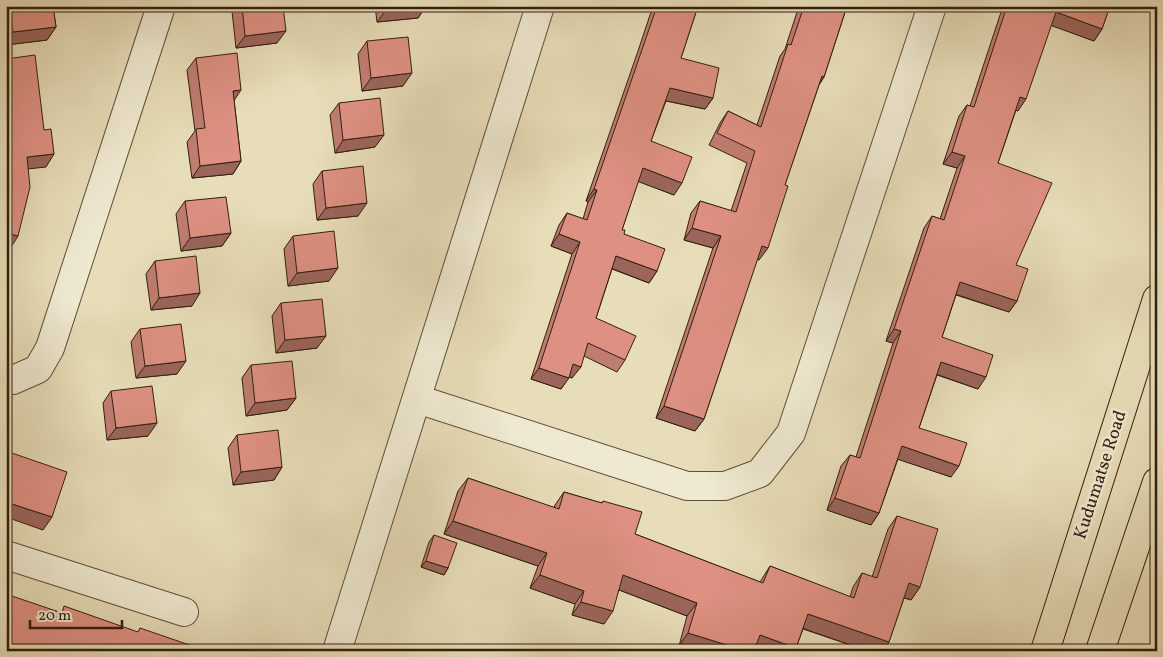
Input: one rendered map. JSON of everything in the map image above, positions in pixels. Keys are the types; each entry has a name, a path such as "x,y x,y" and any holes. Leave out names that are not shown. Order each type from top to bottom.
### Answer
{"main road":[{"name":"Kudumatse Road","path":"1045,651 1157,300"},
{"path":"1100,651 1157,482"}],"street":[{"path":"6,380 13,380 38,369 50,348 161,6"},
{"path":"337,651 540,6"},
{"path":"416,399 687,486 725,486 760,473 791,433 932,6"},
{"path":"6,554 184,612"}],"building":[{"path":"10,6 53,6 56,27 13,32"},
{"path":"242,6 283,6 286,31 245,36"},
{"path":"385,6 415,6 386,10"},
{"path":"657,6 698,6 681,58 719,68 713,98 670,88 651,141 692,157 682,183 643,168 622,230 625,230 624,234 665,249 657,271 616,256 596,318 636,336 625,360 588,343 581,367 573,364 569,378 539,368 580,242 559,234 567,213 587,220 597,190 594,189"},
{"path":"804,6 847,6 824,77 822,76 785,185 788,186 768,248 762,246 704,419 664,406 721,236 692,228 700,201 736,212 755,151 717,133 728,111 761,127 788,44 791,45"},
{"path":"1007,6 1110,6 1102,29 1056,12 1026,99 1020,97 998,163 1052,183 1016,265 1028,269 1017,301 960,282 942,337 993,355 986,377 941,362 919,428 967,443 959,466 902,446 879,513 835,498 850,455 860,458 901,331 894,329 932,216 944,220 965,156 952,152 967,105 974,107"},
{"path":"408,37 412,73 371,78 367,41"},
{"path":"237,53 241,90 233,91 241,161 200,166 196,129 205,128 196,58"},
{"path":"35,55 44,130 51,129 54,154 27,157 30,187 18,236 6,233 6,59"},
{"path":"380,98 384,135 343,140 339,103"},
{"path":"363,166 367,203 326,208 322,171"},
{"path":"226,197 231,233 190,238 185,201"},
{"path":"334,231 338,268 297,273 293,236"},
{"path":"196,256 200,293 159,298 155,261"},
{"path":"322,299 326,336 285,340 281,303"},
{"path":"181,324 186,361 145,366 140,329"},
{"path":"292,361 296,398 255,403 251,365"},
{"path":"152,386 157,423 116,428 111,391"},
{"path":"278,430 282,467 241,472 237,435"},
{"path":"6,451 67,472 52,517 6,502"},
{"path":"468,478 559,509 564,492 642,512 635,534 763,583 770,566 854,598 862,573 877,578 897,516 938,529 920,587 909,583 889,642 808,614 796,648 760,635 754,651 728,651 730,646 688,633 697,603 623,575 613,611 581,602 584,591 540,575 547,553 453,521"},
{"path":"434,535 457,543 448,568 426,561"},
{"path":"6,594 62,613 64,606 138,632 140,628 207,651 30,651 6,643"}]}
